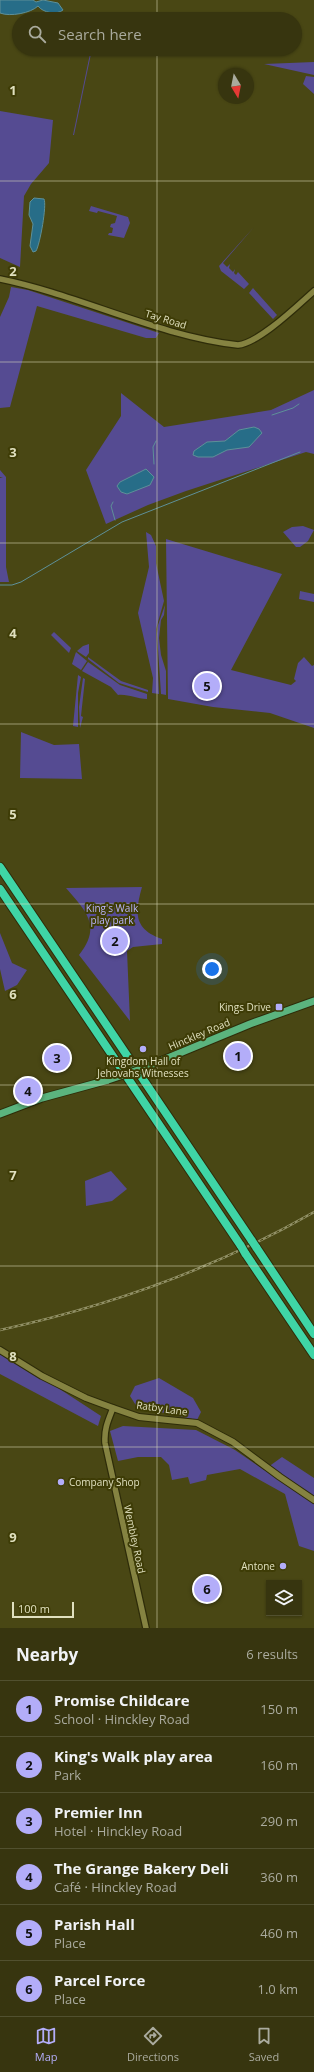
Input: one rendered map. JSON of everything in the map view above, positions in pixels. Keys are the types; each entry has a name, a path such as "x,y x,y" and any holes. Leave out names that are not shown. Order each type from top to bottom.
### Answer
{"highway":[{"path":"0,863 12,886"},
{"path":"0,867 314,1334"},
{"path":"0,889 312,1353"}],"main road":[{"name":"Hinckley Road","path":"0,1114 42,1098 108,1080 152,1065 250,1024 314,1001"},
{"name":"Ratby Lane","path":"0,1350 42,1376 86,1398 139,1417 197,1423 233,1442 280,1478 314,1500"}],"street":[{"name":"Tay Road","path":"0,279 38,287 181,333 238,345 245,343 274,325 314,291"},
{"name":"Wembley Road","path":"113,1408 106,1423 104,1433 105,1443 146,1628"}],"green space":[{"path":"90,56 91,56 74,135"},
{"path":"314,62 314,75 264,64"},
{"path":"306,76 314,77 314,94 303,84"},
{"path":"0,111 53,120 49,163 31,184 24,196 20,267 0,258"},
{"path":"91,206 128,217 130,223 124,238 108,235 109,233 112,233 113,228 110,227 111,224 115,223 117,216 98,211 97,213 89,211"},
{"path":"254,227 223,263 227,267 230,264 229,268 233,272 235,269 234,273 236,275 238,272 249,284 244,289 221,271 219,266"},
{"path":"11,287 28,290 159,333 156,338 146,338 37,306 10,407 0,408 0,317 9,297"},
{"path":"253,288 277,315 273,319 249,293"},
{"path":"314,390 314,454 306,452 186,491 148,505 106,524 86,470 121,416 121,393 164,427 271,410"},
{"path":"0,470 6,477 6,567 9,582 0,582 0,478 3,477 0,477"},
{"path":"303,526 314,530 308,541 300,547 296,547 283,532 292,527"},
{"path":"146,532 151,535 156,546 156,563 164,601 156,629 159,694 152,693 153,678 138,613 149,567"},
{"path":"166,539 282,574 231,670 291,685 296,681 294,679 298,663 304,657 312,666 314,665 314,728 270,713 213,707 168,699"},
{"path":"300,591 314,594 314,602 299,599"},
{"path":"165,605 164,615 161,620 159,638 161,655 166,671 166,695 161,694 157,634 158,625"},
{"path":"54,632 71,648 69,653 51,635"},
{"path":"89,644 89,653 86,657 77,651 83,646"},
{"path":"76,652 87,661 81,670 72,664"},
{"path":"88,657 121,681 148,690 148,692 119,683 88,659"},
{"path":"88,662 120,685 147,694 147,699 118,695 111,687 82,671"},
{"path":"78,675 81,677 78,693 78,727 73,726"},
{"path":"83,678 85,679 81,716 83,717 80,728 79,707"},
{"path":"21,732 54,745 79,744 82,779 20,778"},
{"name":"King's Walk play park","path":"142,887 138,904 138,919 146,930 162,939 162,944 133,947 127,951 130,1021 79,955 86,945 89,936 89,919 80,904 66,888"},
{"path":"0,933 12,963 27,970 17,985 5,991 0,969"},
{"path":"111,1171 127,1189 112,1201 86,1206 85,1181"},
{"path":"0,1350 101,1416 98,1426 0,1374"},
{"path":"159,1378 193,1398 201,1412 197,1420 137,1407 130,1396 135,1386"},
{"path":"123,1426 196,1430 235,1450 264,1470 282,1457 314,1478 314,1551 299,1546 285,1494 240,1469 207,1475 206,1480 190,1484 188,1477 172,1480 169,1465 161,1457 138,1457 118,1461 110,1431"}],"water":[{"path":"0,0 33,0 36,2 43,0 58,3 63,10 60,12 50,12 43,10 38,6 31,11 26,12 12,12 12,14 9,15 0,13"},
{"path":"34,198 44,199 45,209 39,241 36,251 33,252 30,246 33,224 29,215 30,202"},
{"path":"254,427 259,429 262,433 249,447 227,450 213,457 198,457 193,455 194,451 207,442 225,441 239,430"},
{"path":"146,469 154,477 150,485 127,494 121,492 117,486 120,482"}],"waterway":[{"path":"272,415 293,408 299,404"},
{"path":"154,464 153,447 156,441"},
{"path":"0,585 12,585 21,582 122,522 300,452"},
{"path":"113,502 111,506 115,520"}],"railway":[{"path":"0,1330 82,1309 162,1283 239,1251 314,1212"}],"place":[{"name":"Parish Hall","path":"207,686"},
{"name":"King's Walk play area","path":"115,941"},
{"name":"Kings Drive","path":"279,1007"},
{"name":"Kingdom Hall of Jehovahs Witnesses","path":"143,1049"},
{"name":"Promise Childcare","path":"238,1056"},
{"name":"Premier Inn","path":"57,1058"},
{"name":"The Grange Bakery Deli","path":"28,1091"},
{"name":"Company Shop","path":"61,1482"},
{"name":"Antone","path":"283,1566"},
{"name":"Parcel Force","path":"207,1589"}]}
